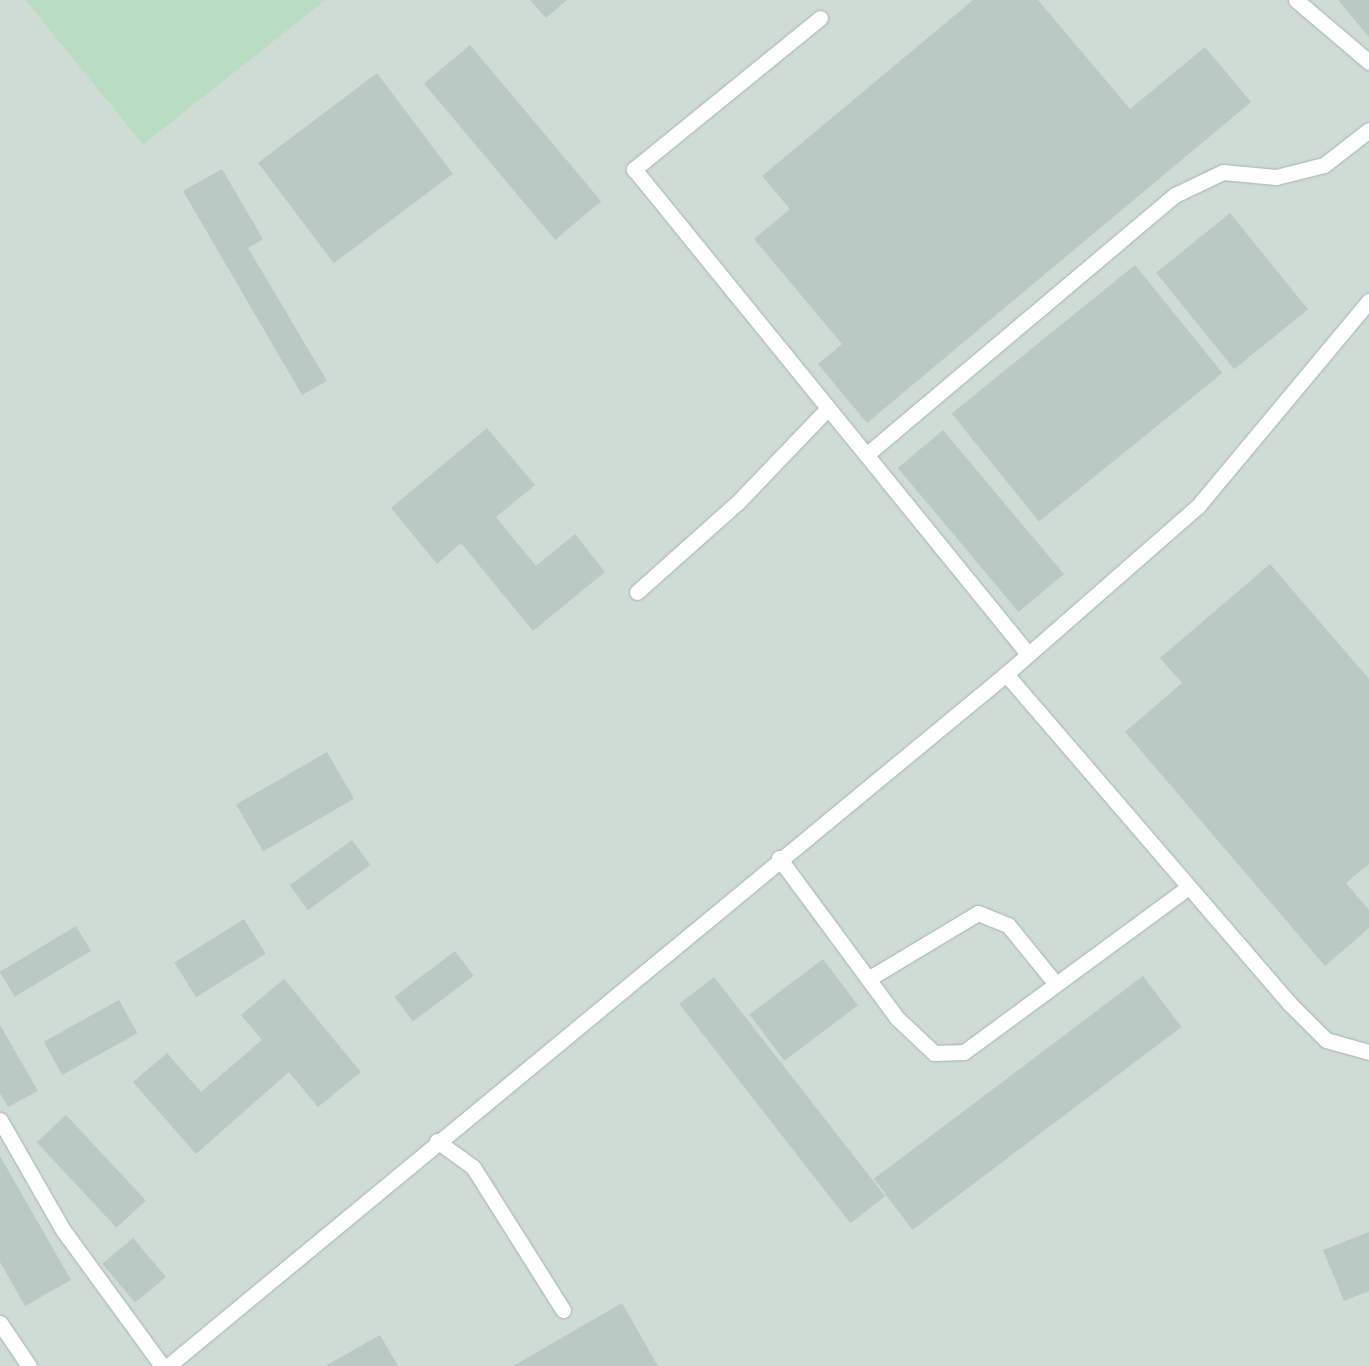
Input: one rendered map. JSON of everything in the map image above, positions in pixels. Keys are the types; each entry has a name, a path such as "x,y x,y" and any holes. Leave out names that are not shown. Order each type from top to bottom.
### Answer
{"street":[{"path":"1296,0 1369,62"},
{"path":"820,18 634,169 1028,654"},
{"path":"866,455 1176,195 1223,172 1276,177 1324,165 1369,130"},
{"path":"168,1366 437,1141 1006,674 1198,506 1369,301"},
{"path":"637,592 738,502 828,408"},
{"path":"1006,674 1189,887 1326,1040 1369,1052"},
{"path":"780,858 897,1018 934,1053 964,1052 1189,887"},
{"path":"868,979 978,913 1008,925 1056,984"},
{"path":"0,1120 63,1230 162,1366"},
{"path":"437,1141 472,1167 563,1310"},
{"path":"0,1323 29,1366"}],"shaded area":[{"path":"0,0 25,0 143,145 326,0 1369,0 1369,1366 0,1366"}],"green space":[{"path":"25,0 326,0 143,145"}],"building":[{"path":"530,0 567,0 546,18"},
{"path":"973,0 1038,0 1130,109 1205,47 1251,102 867,423 818,364 842,344 754,239 790,209 762,176"},
{"path":"1338,0 1369,0 1369,37"},
{"path":"470,45 601,201 555,240 424,84"},
{"path":"377,73 453,174 334,263 258,163"},
{"path":"222,169 263,239 248,248 327,381 302,395 183,191"},
{"path":"1230,213 1308,309 1234,369 1156,273"},
{"path":"1135,265 1222,373 1039,522 952,414"},
{"path":"487,428 535,485 496,517 536,566 575,534 605,572 533,631 461,543 437,564 391,508"},
{"path":"943,430 1064,574 1019,612 898,468"},
{"path":"1270,564 1369,679 1369,864 1346,883 1369,910 1369,928 1325,966 1125,732 1182,683 1160,658"},
{"path":"327,752 354,799 263,851 236,804"},
{"path":"352,840 370,865 308,910 290,885"},
{"path":"244,919 266,954 196,997 174,962"},
{"path":"76,926 91,951 15,997 0,972"},
{"path":"455,951 474,976 413,1021 394,997"},
{"path":"823,959 858,1005 784,1061 750,1014"},
{"path":"1143,976 1182,1027 912,1230 874,1179"},
{"path":"714,977 885,1196 850,1223 679,1004"},
{"path":"284,979 361,1072 318,1107 289,1072 196,1154 133,1082 167,1053 201,1092 262,1040 241,1015"},
{"path":"119,1000 137,1033 62,1075 44,1042"},
{"path":"0,1025 38,1091 8,1107 0,1093"},
{"path":"66,1115 146,1201 117,1228 37,1142"},
{"path":"0,1156 71,1280 25,1306 0,1262"},
{"path":"1369,1232 1369,1291 1344,1301 1323,1250"},
{"path":"133,1238 166,1277 135,1303 102,1264"},
{"path":"622,1303 658,1366 513,1366"},
{"path":"380,1335 398,1366 325,1366"}]}
